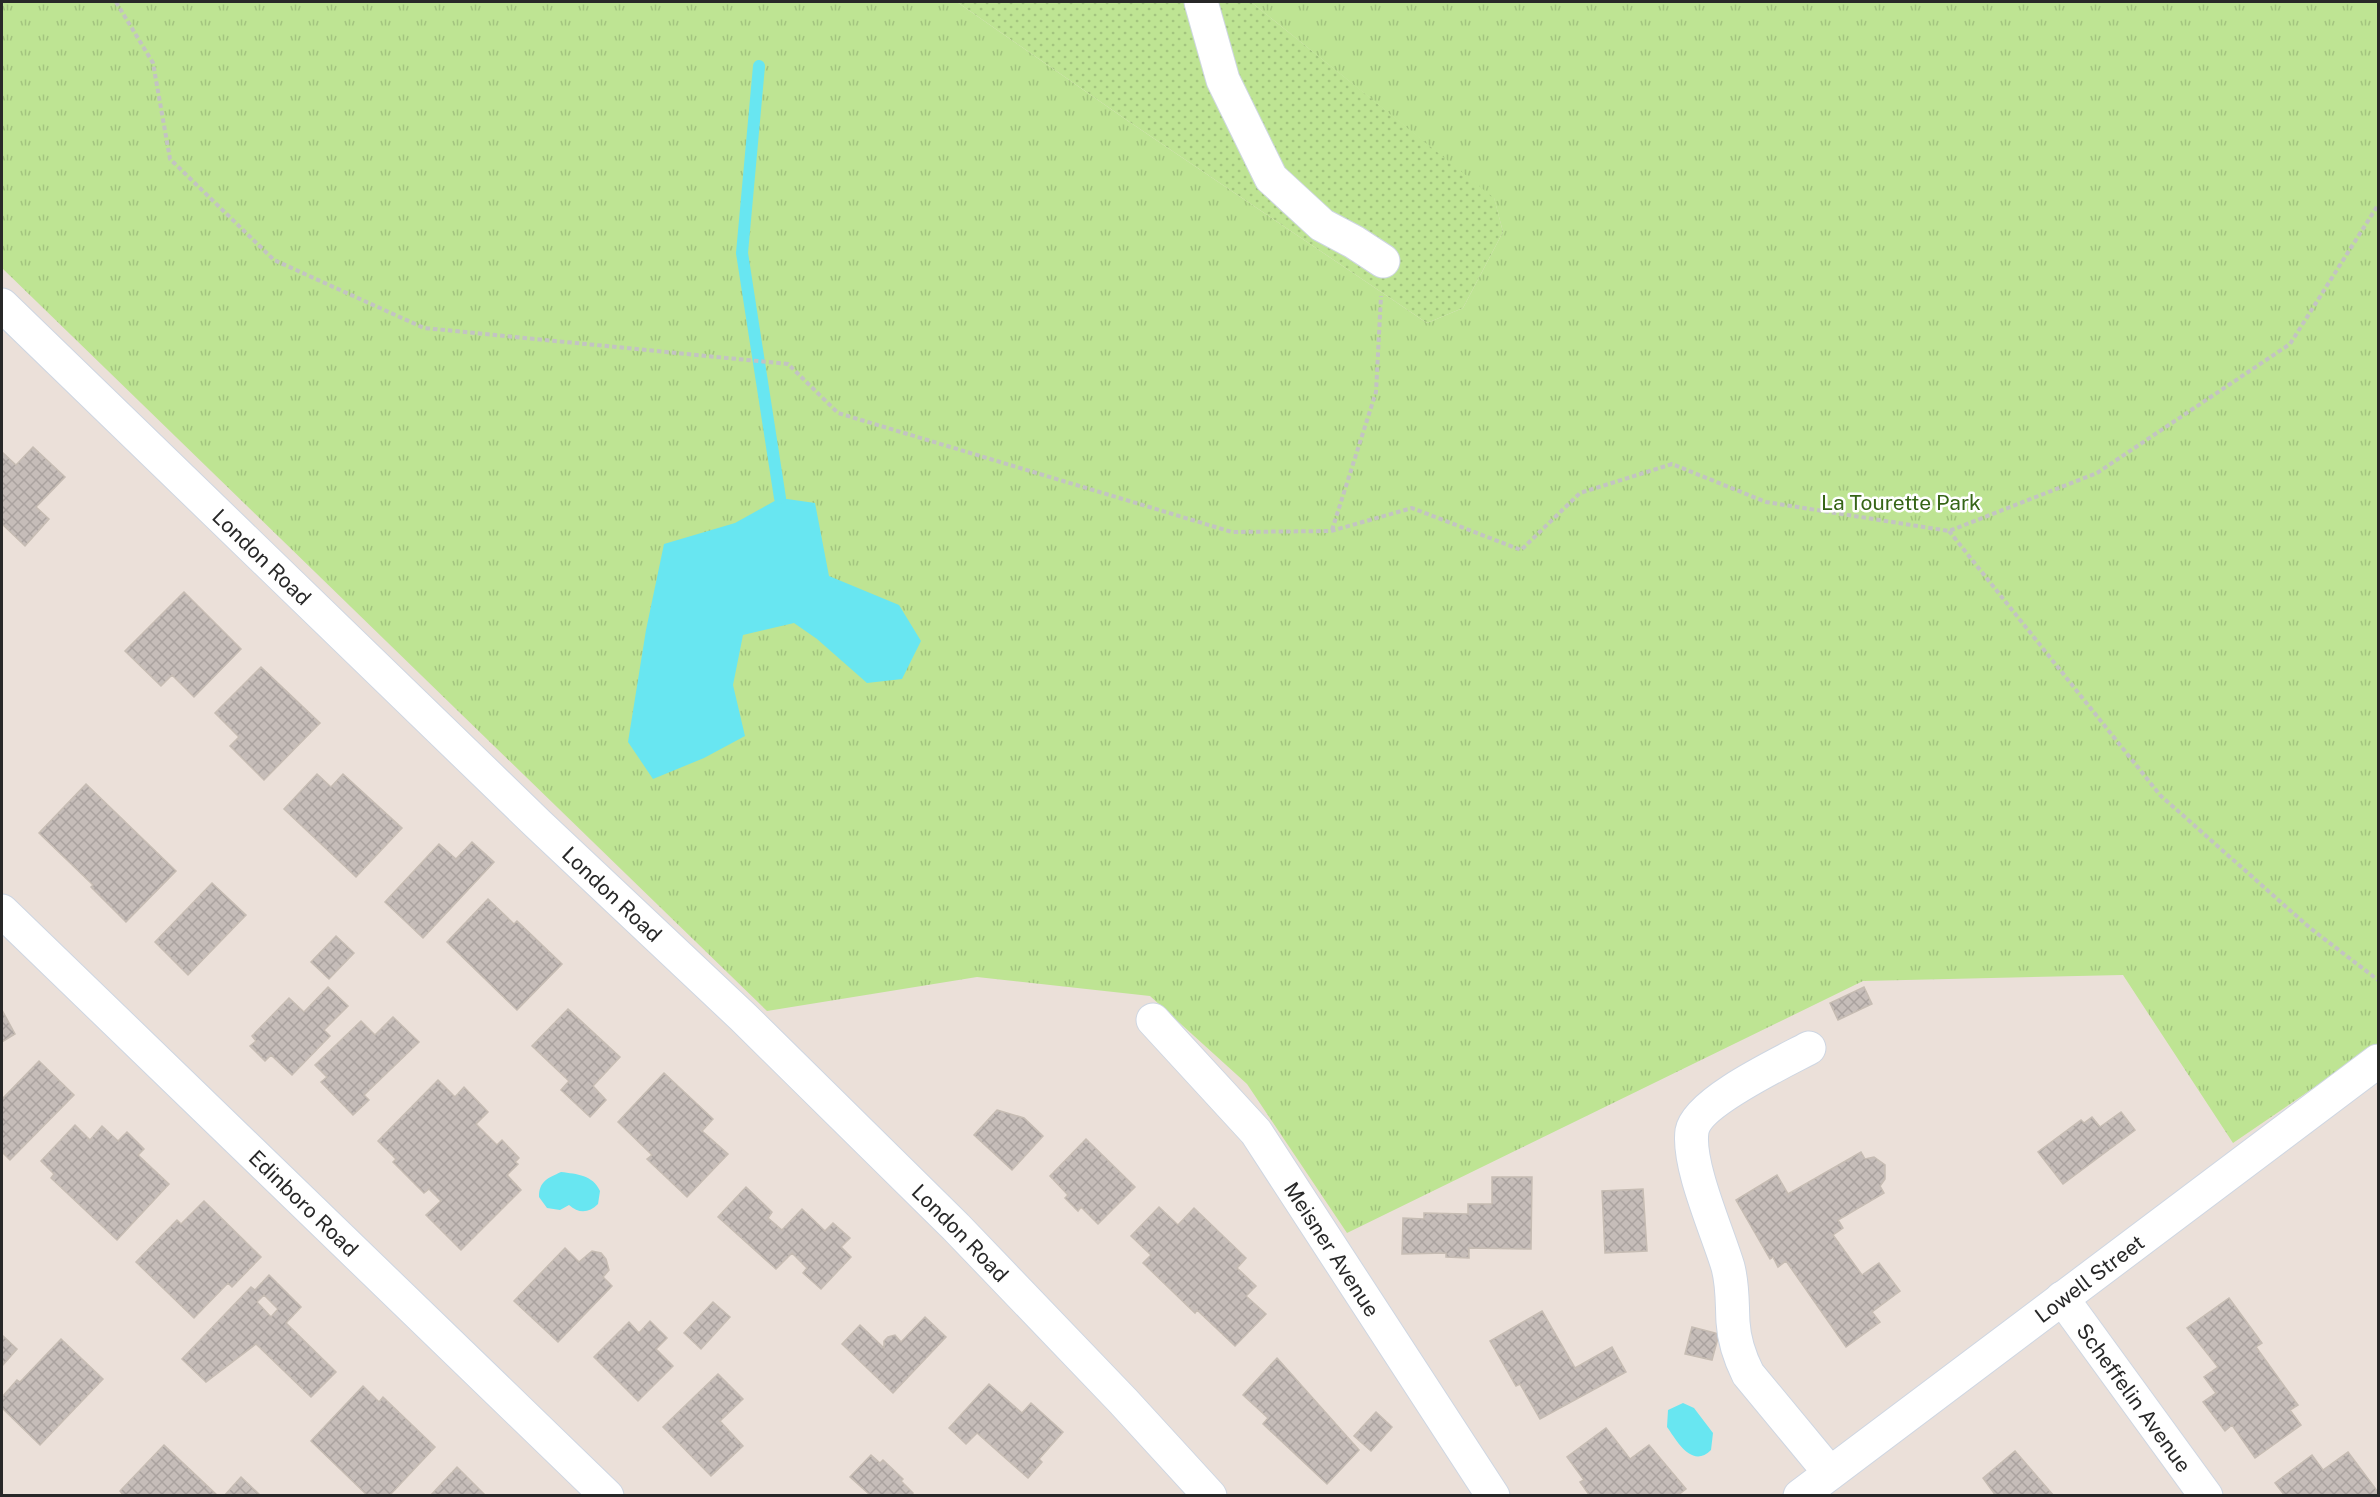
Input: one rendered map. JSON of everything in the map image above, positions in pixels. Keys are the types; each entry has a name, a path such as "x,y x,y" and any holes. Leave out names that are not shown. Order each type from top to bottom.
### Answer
{"street":[{"path":"1201,2 1223,80 1271,178 1322,225 1383,261"},
{"name":"London Road","path":"2,305 538,824 744,1017 956,1227 1123,1401 1210,1496"},
{"name":"Edinboro Road","path":"2,911 607,1496"},
{"name":"Meisner Avenue","path":"1153,1020 1256,1132 1493,1496"},
{"path":"1809,1048 1744,1082 1704,1112 1692,1130 1694,1164 1730,1275 1733,1297 1732,1323 1740,1358 1748,1374 1830,1473"},
{"name":"Lowell Street","path":"1800,1496 2379,1061"},
{"name":"Scheffelin Avenue","path":"2062,1298 2206,1496"}],"path":[{"path":"116,2 153,63 170,159 274,260 424,327 788,364 838,413 1023,471 1232,532 1331,531 1412,508 1521,550 1580,493 1672,464 1766,502 1949,531 2097,473 2290,344 2379,205"},
{"path":"1331,531 1376,392 1383,261"},
{"path":"1949,531 2160,795 2310,928 2379,980"}],"green space":[{"name":"La Tourette Park","path":"2,2 957,2 1427,323 1463,308 1503,232 1494,198 1251,2 2378,2 2378,1044 2233,1143 2123,975 1863,981 1347,1233 1247,1084 1150,996 977,977 767,1011 2,268"},
{"path":"957,2 1251,2 1494,197 1503,232 1463,308 1427,323"}],"water":[{"path":"780,498 815,503 829,576 899,605 921,641 902,679 867,683 817,639 794,623 743,635 733,685 745,736 704,758 653,779 628,742 646,630 664,544 735,523"},
{"path":"561,1172 589,1178 600,1191 598,1204 584,1211 576,1210 569,1205 560,1210 547,1208 539,1197 539,1192 548,1178"},
{"path":"1683,1403 1694,1408 1713,1433 1711,1450 1704,1455 1691,1455 1680,1445 1667,1427 1668,1410"}],"building":[{"path":"33,447 65,477 36,507 49,519 25,546 2,524 2,452 16,465"},
{"path":"184,592 241,649 194,697 172,675 161,686 125,651"},
{"path":"261,667 320,723 264,780 230,746 239,737 215,713"},
{"path":"317,774 331,787 343,774 402,828 356,877 284,809"},
{"path":"86,784 176,871 126,922 91,887 93,885 39,833"},
{"path":"472,842 494,862 423,938 385,902 439,844 456,859"},
{"path":"212,883 246,915 188,975 155,942"},
{"path":"488,899 514,924 517,921 562,964 517,1010 447,942"},
{"path":"336,936 354,953 329,979 311,962"},
{"path":"328,987 348,1006 324,1030 330,1036 292,1075 271,1055 265,1061 250,1046 256,1041 252,1036 289,998 304,1012"},
{"path":"1864,987 1872,1004 1838,1020 1830,1003"},
{"path":"568,1009 620,1057 593,1086 606,1100 590,1117 561,1090 569,1081 532,1046"},
{"path":"2,1010 15,1034 2,1042"},
{"path":"393,1017 419,1042 364,1095 369,1100 353,1115 321,1082 327,1077 315,1065 361,1021 375,1035"},
{"path":"39,1061 74,1095 10,1160 2,1152 2,1099"},
{"path":"664,1073 713,1119 702,1131 728,1154 687,1197 647,1159 652,1155 618,1122"},
{"path":"438,1080 455,1097 464,1087 488,1112 476,1124 497,1145 502,1140 519,1158 515,1162 518,1164 507,1175 521,1190 461,1250 426,1215 441,1201 429,1189 424,1193 393,1162 396,1159 378,1141"},
{"path":"997,1110 1024,1118 1043,1136 1012,1170 974,1135"},
{"path":"2121,1112 2135,1130 2063,1184 2038,1152 2081,1120 2084,1123 2092,1117 2100,1127"},
{"path":"75,1125 90,1140 102,1126 118,1141 127,1132 144,1149 138,1155 169,1184 117,1240 51,1178 54,1174 41,1161"},
{"path":"1086,1139 1135,1187 1098,1224 1081,1207 1078,1211 1065,1198 1068,1195 1050,1176"},
{"path":"1861,1152 1865,1159 1874,1157 1885,1165 1885,1179 1880,1186 1884,1193 1838,1220 1843,1228 1833,1235 1862,1275 1879,1263 1900,1291 1872,1312 1880,1322 1846,1347 1786,1261 1778,1267 1773,1257 1770,1259 1736,1200 1777,1175 1788,1194"},
{"path":"1492,1177 1532,1177 1531,1249 1469,1248 1469,1258 1446,1257 1446,1253 1402,1254 1403,1218 1424,1219 1424,1213 1468,1214 1468,1204 1492,1204"},
{"path":"746,1187 772,1212 768,1218 782,1230 802,1209 825,1231 833,1223 850,1238 841,1247 851,1257 821,1289 803,1273 807,1268 792,1253 776,1269 718,1217"},
{"path":"1643,1189 1647,1251 1605,1253 1602,1191"},
{"path":"204,1201 261,1257 232,1287 228,1283 194,1318 136,1262 177,1220 181,1224"},
{"path":"1159,1207 1178,1225 1194,1208 1246,1258 1237,1268 1256,1286 1246,1296 1266,1314 1235,1346 1197,1310 1195,1313 1143,1263 1151,1255 1131,1236"},
{"path":"565,1248 579,1262 592,1251 601,1253 606,1259 609,1270 603,1277 612,1286 558,1342 514,1301"},
{"path":"269,1275 301,1307 286,1323 336,1372 311,1397 256,1344 206,1382 182,1359 251,1287 255,1290","holes":["264,1295 278,1309 271,1317 257,1302"]},
{"path":"2229,1298 2262,1343 2256,1347 2298,1405 2290,1410 2301,1425 2255,1458 2232,1425 2225,1431 2203,1402 2216,1393 2204,1377 2218,1367 2187,1328"},
{"path":"713,1302 730,1317 701,1349 684,1333"},
{"path":"1542,1311 1575,1368 1612,1347 1626,1372 1540,1419 1520,1384 1516,1386 1490,1341"},
{"path":"925,1317 946,1337 893,1393 842,1344 860,1325 884,1348 884,1341 888,1337 895,1335 901,1342"},
{"path":"650,1321 667,1338 656,1349 673,1366 638,1401 594,1357 629,1322 639,1333"},
{"path":"1692,1327 1719,1334 1712,1360 1685,1354"},
{"path":"2,1335 17,1349 2,1366"},
{"path":"61,1339 103,1379 40,1445 2,1408 2,1397 17,1380 20,1382"},
{"path":"1277,1358 1359,1450 1327,1484 1263,1424 1268,1418 1243,1395"},
{"path":"718,1374 743,1399 720,1421 743,1446 711,1476 663,1427"},
{"path":"989,1384 1022,1413 1031,1403 1063,1432 1039,1459 1042,1462 1028,1478 977,1433 966,1444 949,1428"},
{"path":"363,1386 379,1402 383,1397 435,1447 389,1496 368,1496 311,1441"},
{"path":"1376,1412 1392,1427 1371,1451 1354,1436"},
{"path":"1606,1428 1630,1459 1649,1445 1686,1489 1677,1496 1590,1496 1580,1482 1584,1480 1567,1457"},
{"path":"164,1445 218,1496 124,1496 120,1491"},
{"path":"2015,1451 2054,1496 1996,1496 1983,1478"},
{"path":"2348,1452 2378,1492 2376,1496 2285,1496 2275,1483 2312,1455 2323,1470"},
{"path":"871,1455 880,1463 883,1460 903,1479 901,1481 913,1493 910,1496 867,1496 869,1494 850,1477"},
{"path":"457,1467 486,1496 430,1496"},
{"path":"241,1477 261,1496 224,1496"}],"waterway":[{"path":"759,66 742,253 780,498"}]}
